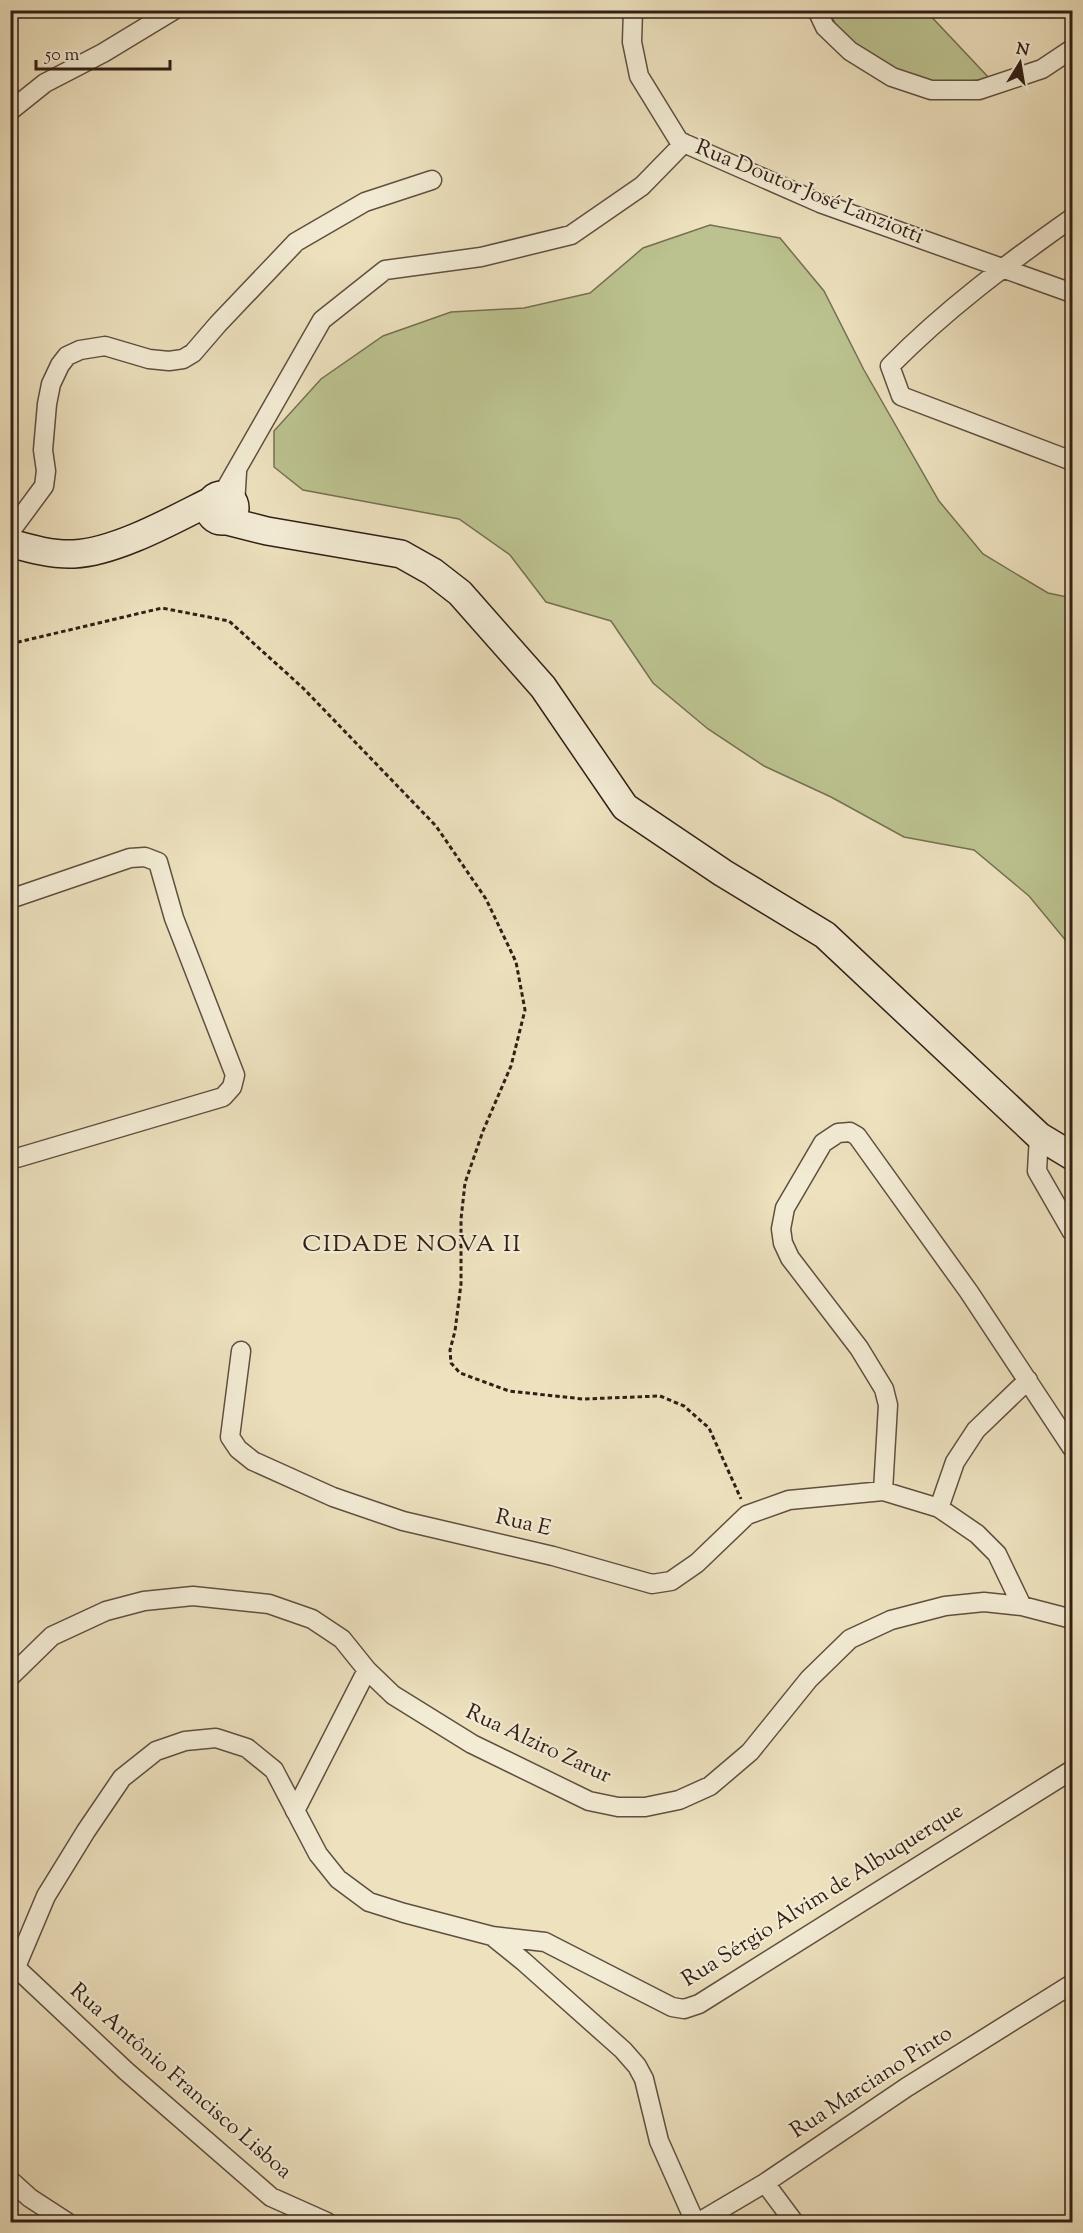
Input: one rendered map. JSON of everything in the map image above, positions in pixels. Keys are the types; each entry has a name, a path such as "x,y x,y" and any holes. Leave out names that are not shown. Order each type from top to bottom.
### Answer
{"street":[{"path":"10,111 45,83 103,53 174,10"},
{"name":"Rua Doutor José Lanziotti","path":"633,10 632,42 639,76 679,141 820,203 1072,293"},
{"path":"817,10 825,27 850,51 892,77 931,90 979,90 1042,69 1072,49"},
{"path":"224,508 238,468 322,320 385,270 481,257 571,236 642,186 684,143"},
{"path":"10,531 44,486 46,471 43,450 47,404 51,384 60,364 67,356 91,347 105,346 149,359 169,361 183,359 193,353 296,242 365,202 432,180"},
{"path":"1072,218 1001,268 890,366 901,396 1072,461"},
{"path":"10,543 42,551 74,554 108,547 160,526 224,508 267,531 400,554 433,572 460,593 543,687 625,807 723,873 825,935 1039,1136 1072,1156"},
{"path":"10,898 130,858 145,857 158,862 174,918 235,1075 231,1087 223,1097 10,1160"},
{"path":"1022,1606 997,1554 977,1534 939,1508 883,1491 888,1405 884,1389 859,1348 790,1258 783,1243 781,1229 785,1208 823,1143 838,1133 850,1132 857,1136 969,1292 1072,1448"},
{"path":"1039,1136 1036,1171 1072,1232"},
{"name":"Rua E","path":"241,1351 230,1437 238,1449 253,1461 333,1497 403,1521 554,1556 652,1584 671,1581 696,1563 747,1515 789,1500 883,1491"},
{"path":"939,1508 955,1462 975,1430 1028,1380"},
{"name":"Rua Alziro Zarur","path":"10,1677 52,1636 106,1611 144,1601 193,1596 269,1604 312,1619 342,1639 367,1670 393,1695 472,1744 589,1801 618,1807 645,1807 679,1800 710,1786 750,1752 809,1679 850,1638 891,1620 945,1606 984,1602 1022,1606 1072,1619"},
{"path":"295,1811 367,1670"},
{"path":"13,1965 46,1896 122,1778 156,1750 185,1741 216,1738 247,1748 274,1770 318,1854 339,1880 369,1902 492,1936 622,2050 637,2066 644,2079 659,2141 697,2223"},
{"name":"Rua Sérgio Alvim de Albuquerque","path":"492,1936 545,1942 648,1996 672,2007 684,2009 699,2004 1072,1770"},
{"name":"Rua Antônio Francisco Lisboa","path":"13,1965 126,2071 271,2197 327,2223"},
{"name":"Rua Marciano Pinto","path":"697,2223 765,2182 907,2087 1072,1984"},
{"path":"10,2180 30,2198 67,2223"},
{"path":"765,2182 794,2223"}],"path":[{"path":"10,644 162,608 229,621 303,688 436,825 486,899 516,962 525,1010 511,1066 483,1131 465,1183 461,1219 461,1284 455,1331 450,1350 451,1363 460,1373 509,1391 583,1399 660,1396 684,1406 709,1428 747,1515"}],"green space":[{"path":"829,11 926,11 990,79 936,84 893,69 855,48 835,23"},
{"path":"710,225 780,238 824,291 864,370 939,501 983,554 1048,593 1072,598 1072,948 1029,896 974,850 904,837 831,797 764,766 708,729 653,683 611,621 546,602 510,555 459,519 303,490 274,467 274,431 321,379 383,336 451,312 524,308 590,293 643,248"}],"district":[{"name":"CIDADE NOVA II","path":"412,1245"}]}
